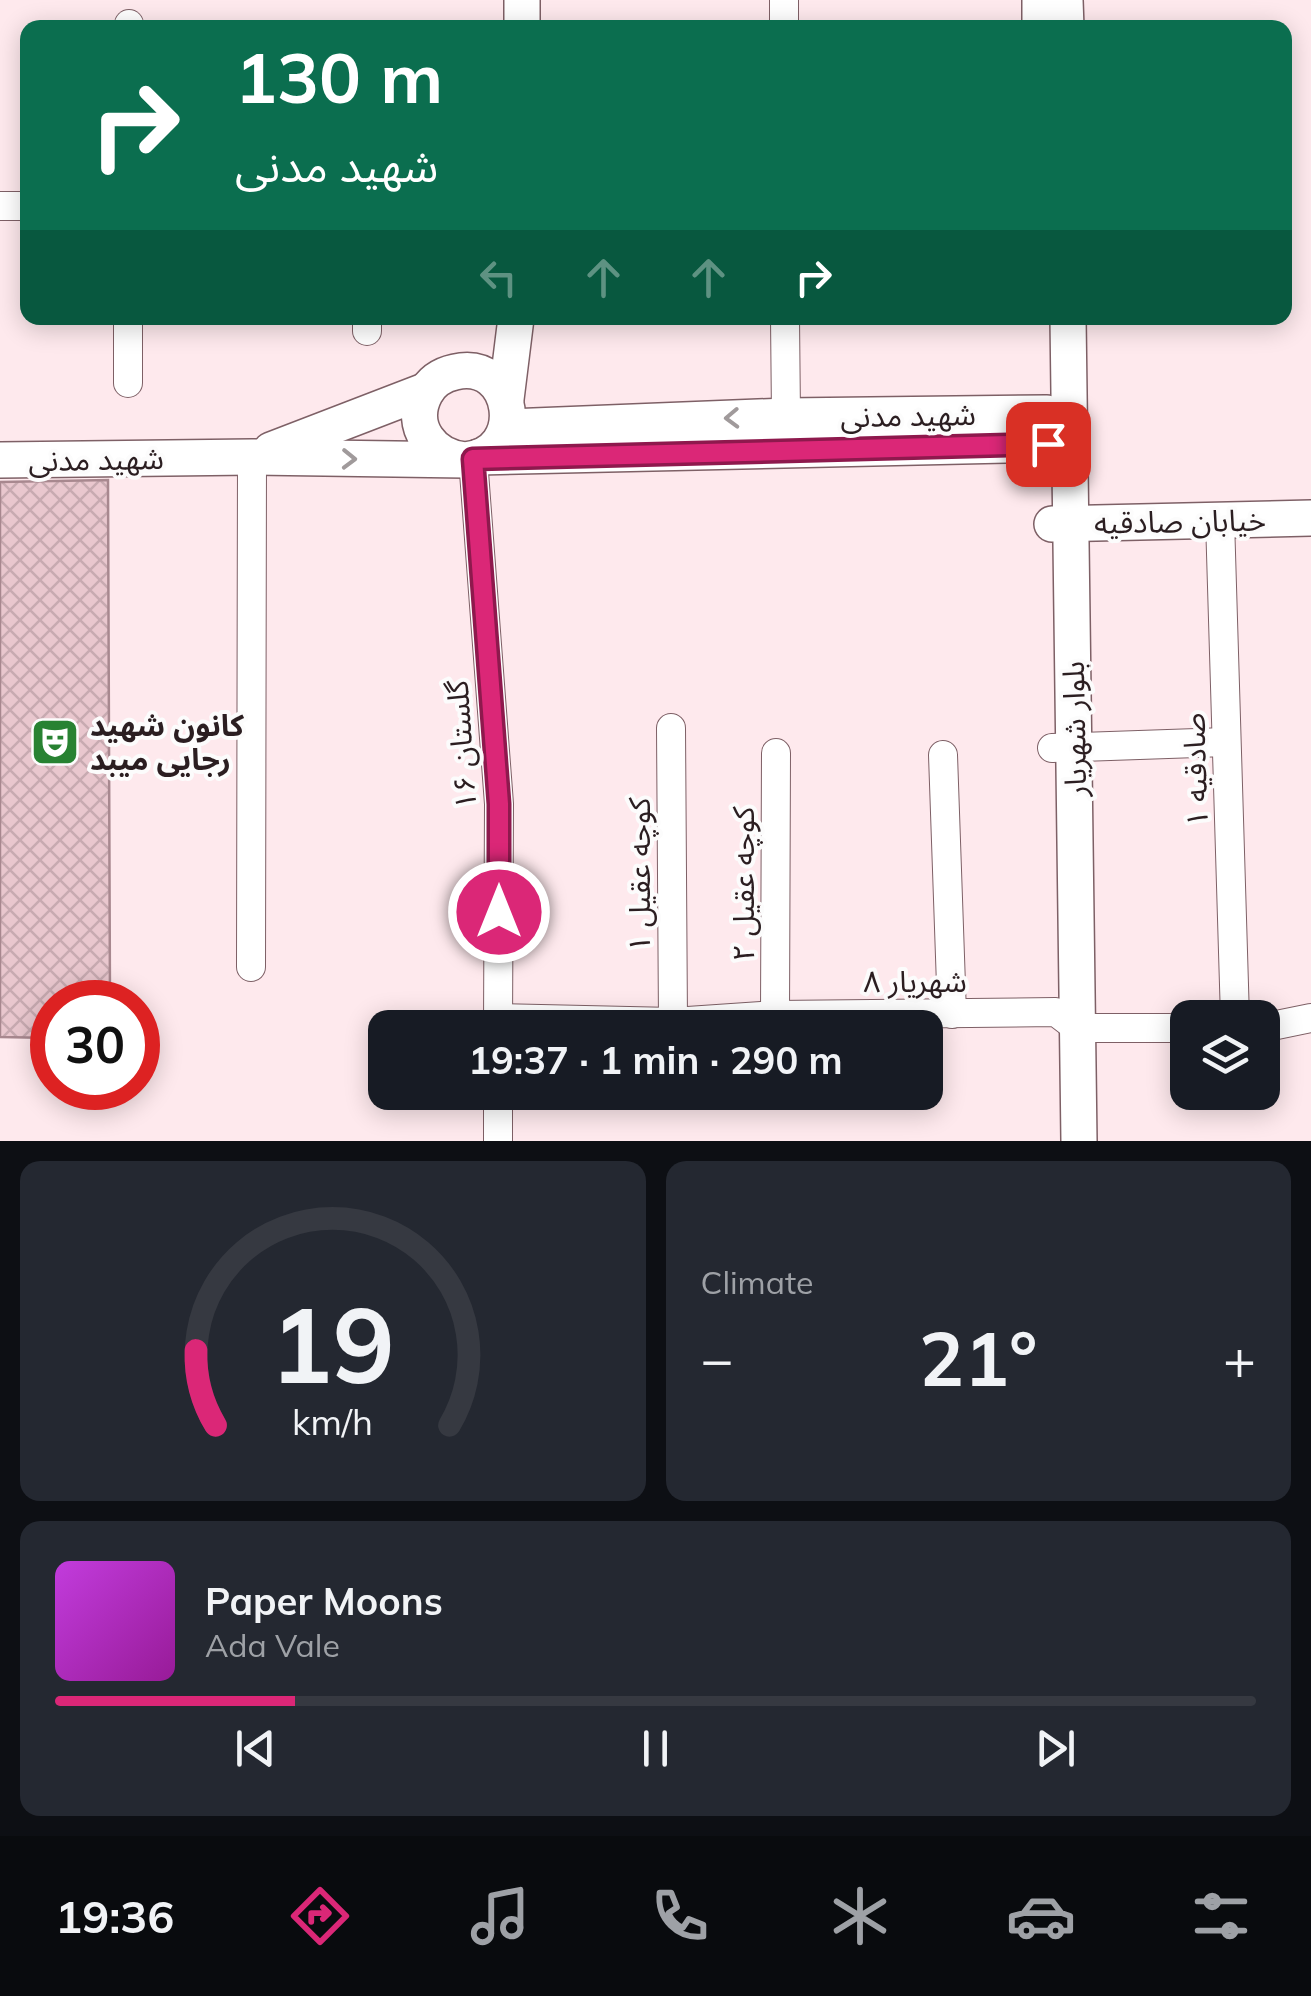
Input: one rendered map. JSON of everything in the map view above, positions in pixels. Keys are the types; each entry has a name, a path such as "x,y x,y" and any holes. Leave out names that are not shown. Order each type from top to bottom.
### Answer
{"street":[{"path":"128,325 128,384"},
{"path":"500,325 462,370 436,380 426,390 419,417 428,443 452,458 472,459 501,440 515,325"},
{"path":"785,325 786,416"},
{"name":"بلوار شهریار","path":"1047,325 1061,534 1066,1020 1057,1141"},
{"name":"بلوار شهریار","path":"1055,429 1067,325"},
{"path":"462,370 489,378 506,413"},
{"name":"شهید مدنی","path":"252,457 426,390"},
{"name":"شهید مدنی","path":"506,413 786,416 1055,429"},
{"name":"شهید مدنی","path":"0,460 472,459 1055,429"},
{"path":"251,966 252,457"},
{"name":"گلستان ۱۶","path":"472,459 499,804 498,1010"},
{"name":"خیابان صادقیه","path":"1220,531 1311,518"},
{"name":"خیابان صادقیه","path":"1061,534 1220,531 1311,540"},
{"name":"صادقیه ۱","path":"1220,531 1235,1000"},
{"name":"کوچه عقیل ۱","path":"671,728 672,1010"},
{"path":"1063,747 1226,742"},
{"name":"کوچه عقیل ۲","path":"775,1010 776,753"},
{"path":"943,754 952,1014"},
{"name":"شهریار ۸","path":"943,1014 1170,1027"},
{"path":"1280,1024 1311,1018"},
{"name":"بلوار شهریار","path":"1066,1020 1078,1141"},
{"path":"498,1110 498,1141"}],"building":[{"name":"کانون شهید رجایی میبد","path":"108,480 110,980 30,980 30,1038 0,1037 0,482"}],"place":[{"name":"کانون شهید رجایی میبد","path":"55,742"}],"route":[{"path":"499,912 499,804 473,459 1048,444"}]}
